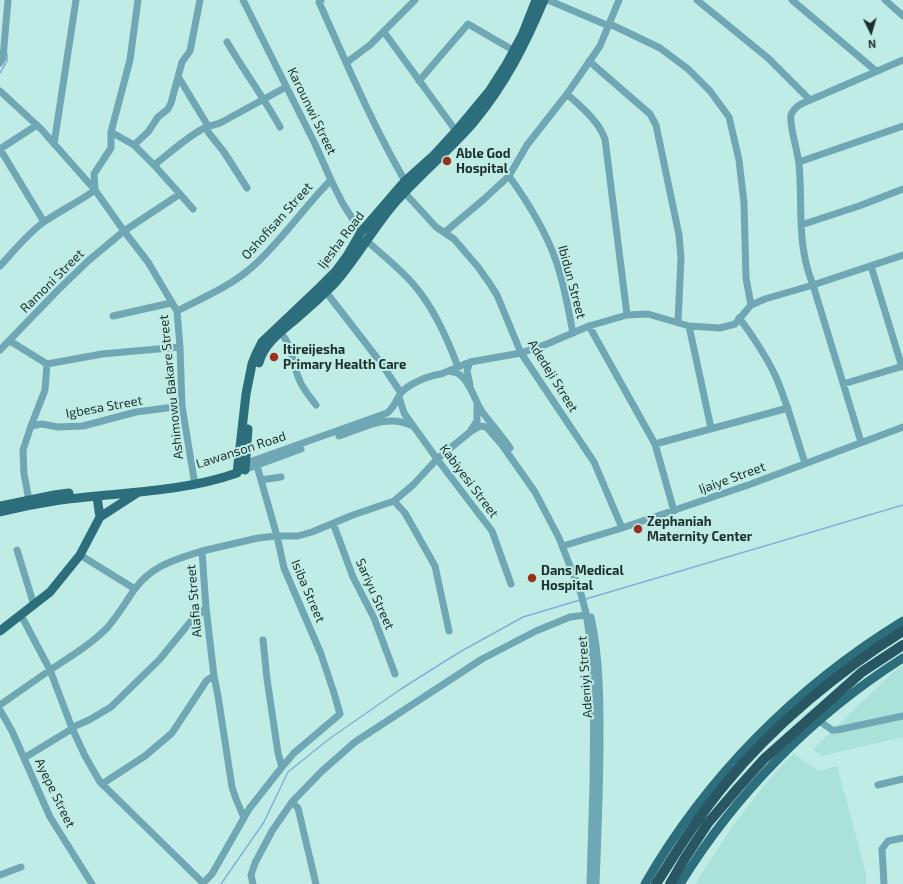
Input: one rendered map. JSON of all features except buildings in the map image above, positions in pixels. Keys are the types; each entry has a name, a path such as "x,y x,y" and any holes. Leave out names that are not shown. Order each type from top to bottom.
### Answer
{"highway":[{"path":"656,884 699,818 754,751 788,719 841,674 882,644 903,632"},
{"path":"670,884 684,858 708,823 764,759 862,672 903,645"}],"main road":[{"name":"Ijesha Road","path":"249,395 262,356 269,343 326,292 347,268 393,204 473,122 499,90 509,67 513,50 523,32 536,0"},
{"name":"Ijesha Road","path":"241,468 252,364 262,342 332,275 347,256 361,232 406,181 434,155 456,131 509,67 525,43 544,0"},
{"name":"Lawanson Road","path":"0,506 54,494 149,486 194,479 241,468"},
{"name":"Lawanson Road","path":"0,512 60,500 178,488 218,479 241,468"},
{"path":"0,631 50,592 80,555 100,517 137,493"},
{"path":"97,496 100,517"},
{"path":"645,884 664,852 711,787 770,722 851,655 903,621"},
{"path":"680,884 695,860 738,803 782,754 818,720 877,674 903,658"}],"street":[{"path":"0,63 3,58 8,0"},
{"path":"54,144 76,0"},
{"path":"0,266 24,240 44,222 95,190 94,174 110,148 112,132 130,60 138,0"},
{"path":"134,145 148,132 158,117 168,109 171,103 179,78 182,62 190,52 200,0"},
{"name":"Karounwi Street","path":"243,0 315,144 343,204 361,232"},
{"path":"321,0 319,2 346,63 383,140 406,181"},
{"path":"346,63 370,45 415,0"},
{"path":"548,0 610,25 660,48 688,69 710,91 729,117 739,160 744,204 746,278 751,305 765,299 814,285 903,254"},
{"path":"445,232 509,176 527,145 567,94 600,46 610,25 619,0"},
{"path":"697,0 768,58 810,100"},
{"path":"792,0 876,71"},
{"path":"885,0 903,16"},
{"path":"419,81 468,24 513,50"},
{"path":"384,32 456,131"},
{"path":"227,42 252,83 264,98 280,127"},
{"path":"861,442 814,285 807,269 803,250 801,225 799,162 791,118 793,110 796,107 903,60"},
{"path":"589,61 650,114 656,125 679,235 681,265 678,322"},
{"path":"179,78 208,126 206,129 224,152 247,188"},
{"path":"154,164 191,136 208,126 214,126 222,122 286,86"},
{"name":"Ashimowu Bakare Street","path":"0,92 36,125 95,190 148,262 177,311 182,406 194,479"},
{"path":"567,94 600,127 604,139 627,315"},
{"path":"36,125 0,149 44,222"},
{"path":"799,162 903,126"},
{"path":"112,132 134,145 154,164 193,209"},
{"name":"Ibidun Street","path":"509,176 534,212 556,259 565,292 573,333"},
{"name":"Oshofisan Street","path":"177,311 235,280 250,268 273,246 331,180"},
{"path":"801,225 859,206 903,189"},
{"name":"Adedeji Street","path":"405,193 436,227 454,239 490,284 497,295 521,353 594,462 622,528"},
{"name":"Ramoni Street","path":"4,344 73,274 124,231 180,194"},
{"path":"366,240 406,276 422,295 443,331 458,367"},
{"path":"843,384 902,366 871,266"},
{"name":"Kabiyesi Street","path":"326,292 381,363 400,395 404,413 492,531 511,584"},
{"path":"113,316 171,303"},
{"name":"Lawanson Road","path":"241,468 386,413 393,408 400,395 407,387 416,382 470,362 521,353 547,344 589,326 627,315 648,314 688,326 720,328 735,324 751,305"},
{"path":"739,318 748,329 775,374 788,408 804,463"},
{"path":"589,326 655,444 674,511"},
{"path":"688,326 711,428"},
{"path":"281,333 287,342 294,359 299,380 316,405"},
{"path":"4,344 47,364 102,354 180,347"},
{"path":"470,362 468,367 468,378 472,392"},
{"path":"29,500 24,474 23,450 30,426 44,390 47,364"},
{"name":"Adeniyi Street","path":"446,372 460,374 483,412 499,431 537,489 566,545 577,578 597,647 600,684 600,786 596,884"},
{"path":"202,551 237,542 277,536 298,536 394,501 413,485 437,459 470,432 476,423 477,402"},
{"name":"Igbesa Street","path":"30,426 42,424 58,427 82,426 136,412 182,406"},
{"path":"655,444 788,408"},
{"path":"241,468 257,466 374,423 395,420 415,427"},
{"name":"Adeniyi Street","path":"470,432 480,426 486,427 502,445 535,492 559,538 577,578"},
{"name":"Ijaiye Street","path":"566,545 674,511 903,427"},
{"name":"Isiba Street","path":"257,466 277,536 284,568 321,654 340,714 294,753 282,767"},
{"path":"261,480 282,477"},
{"path":"394,501 405,513 434,566 449,631"},
{"name":"Sariyu Street","path":"333,524 353,577 374,618 395,674"},
{"path":"17,550 34,605"},
{"name":"Alafia Street","path":"0,705 79,651 105,629 116,617 135,589 150,574 165,563 202,551 206,608 214,676 232,787 244,818"},
{"path":"80,555 135,589"},
{"path":"24,758 70,730 73,726 89,720 111,707 160,659 191,621 206,608"},
{"path":"253,884 250,874 255,863 272,831 292,802 322,771 355,742 482,659 536,631 570,617 587,613"},
{"name":"Adeniyi Street","path":"587,613 594,683 593,794 590,884"},
{"path":"21,615 50,670 72,728 85,756 102,784 203,884 212,874 249,809 282,767 278,753 263,640"},
{"path":"102,784 144,756 172,733 207,680 214,676"},
{"name":"Ayepe Street","path":"0,710 12,731 50,817 92,884"},
{"path":"818,720 832,730 837,730 903,716"},
{"path":"878,785 903,779"},
{"path":"292,802 298,808 316,884"},
{"path":"884,884 882,849 888,841 903,838"},
{"path":"0,875 21,867"}],"shaded area":[{"path":"903,666 903,737 822,757 813,749 893,672"},
{"path":"794,753 819,771 837,766 866,873 866,884 695,884 732,827 770,778"}],"waterway":[{"path":"0,73 7,61 7,54"},
{"path":"586,599 903,505"},
{"path":"221,884 264,822 288,772 329,739 401,689 458,653 523,617 580,600"}],"place":[{"name":"Able God Hospital","path":"447,161"},
{"name":"Itireijesha Primary Health Care","path":"274,357"},
{"name":"Zephaniah Maternity Center","path":"638,529"},
{"name":"Dans Medical Hospital","path":"532,578"}]}
